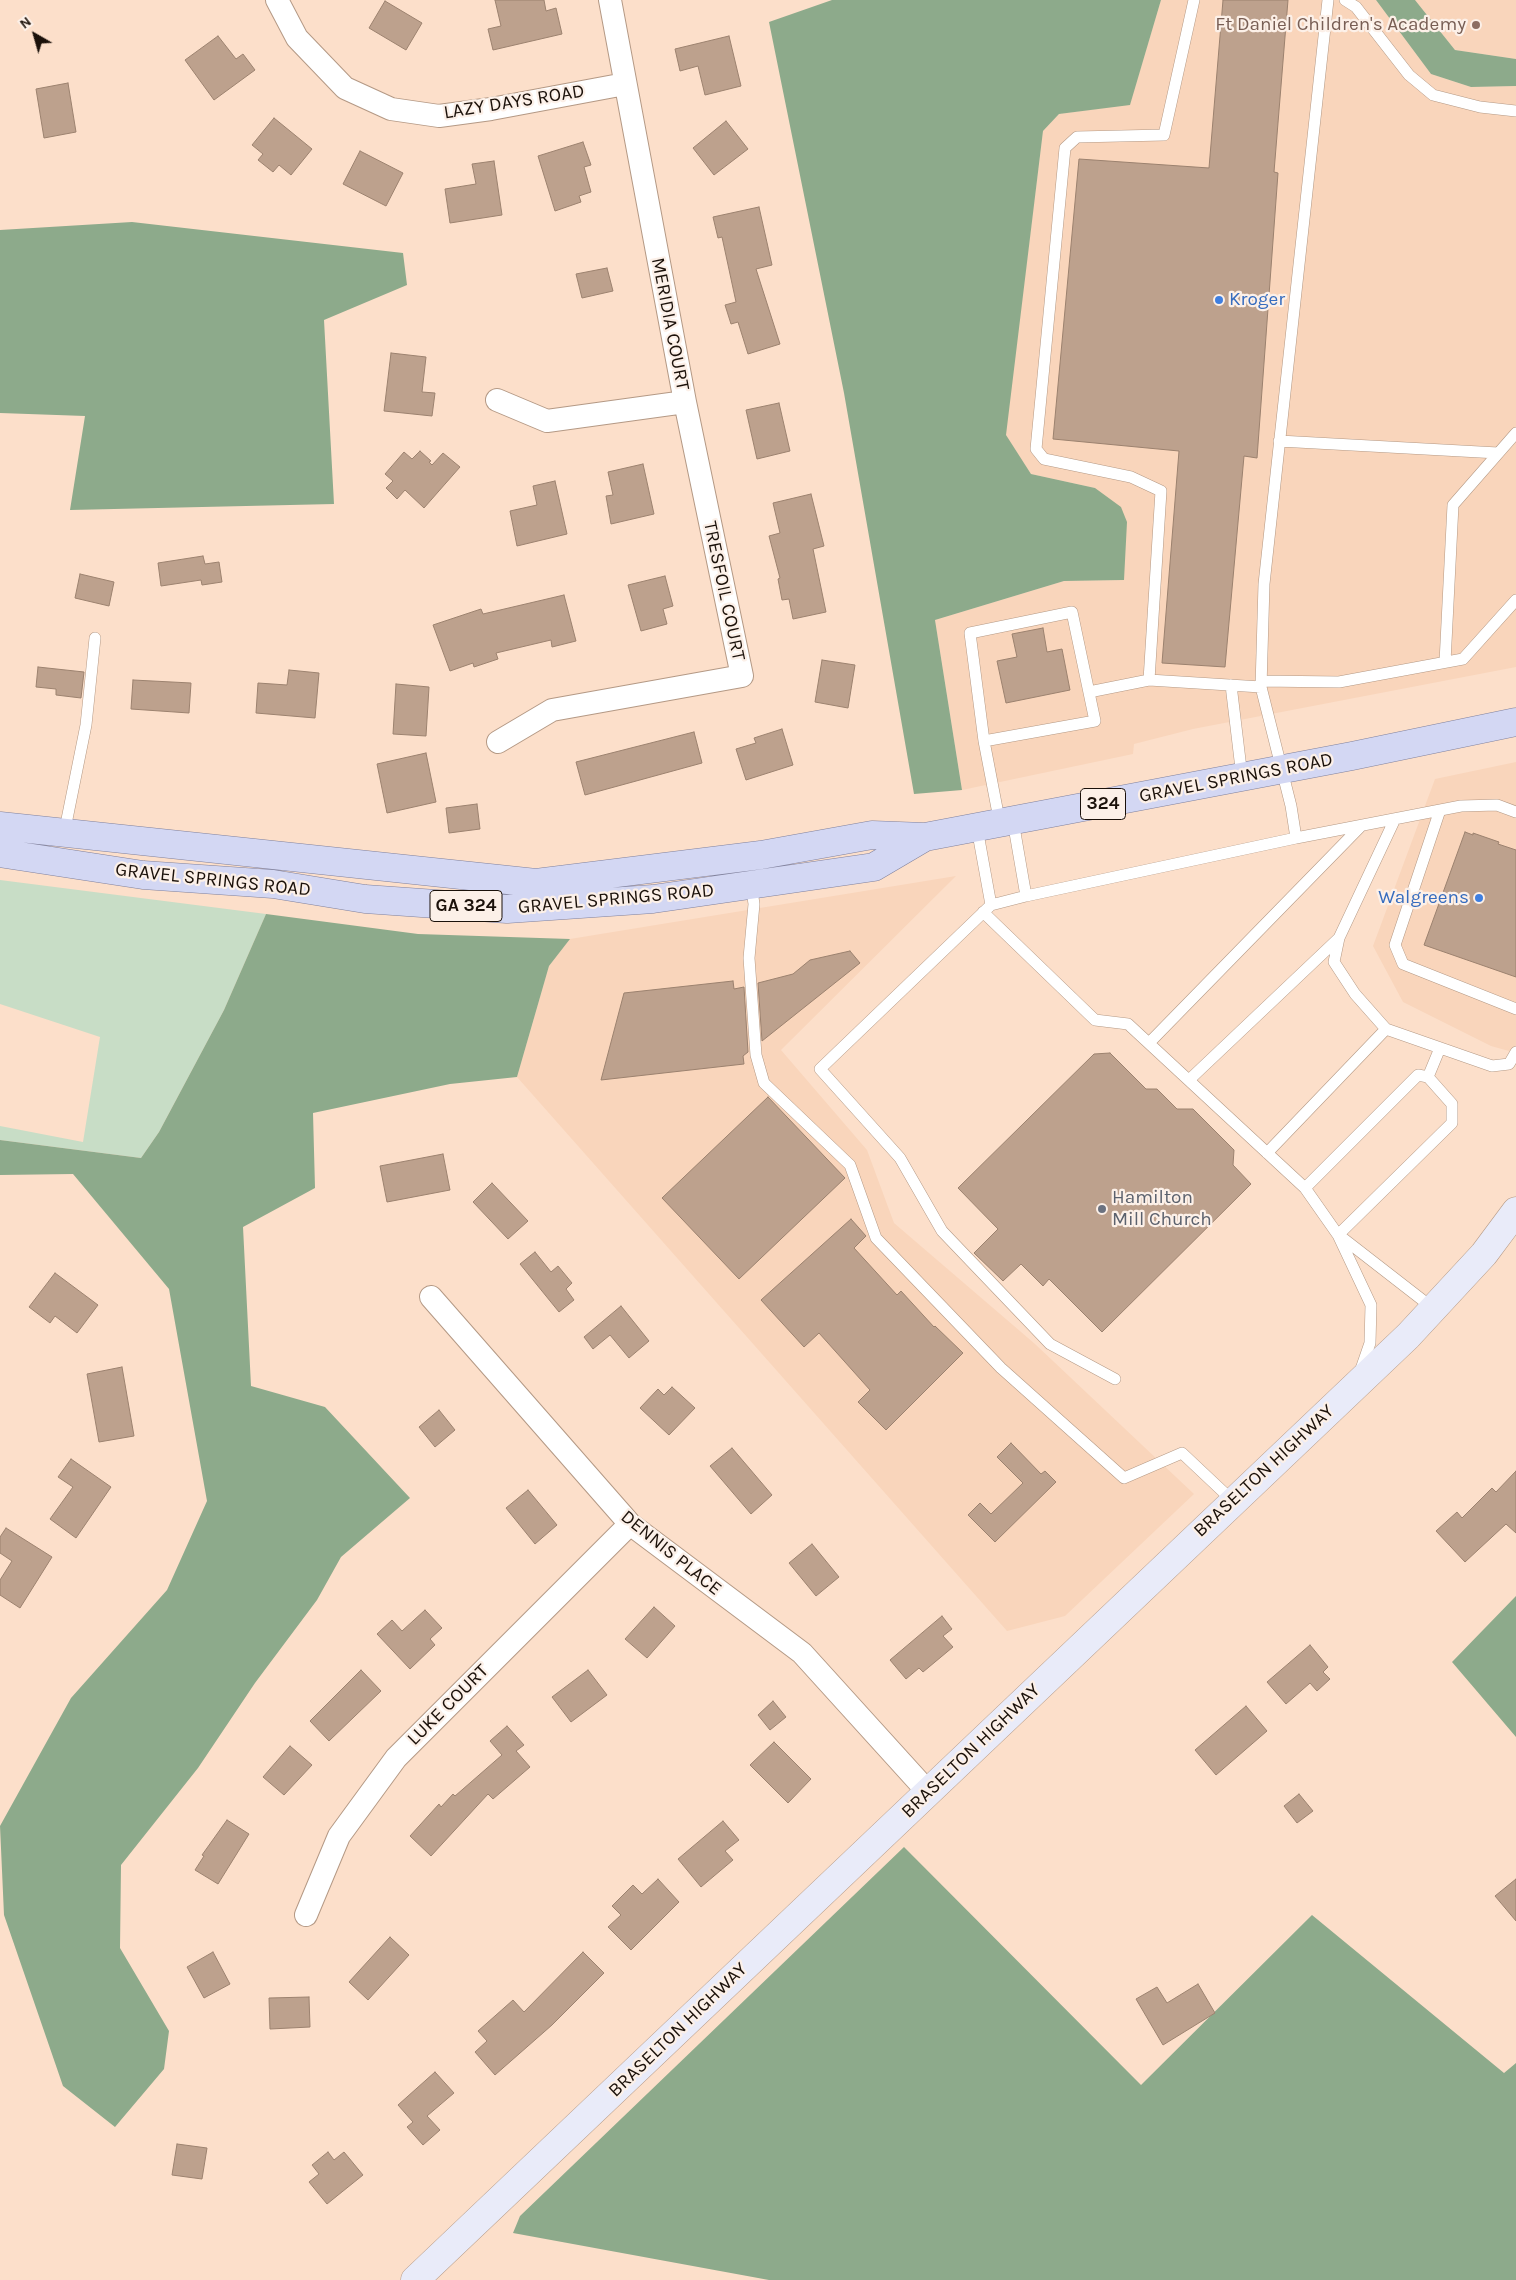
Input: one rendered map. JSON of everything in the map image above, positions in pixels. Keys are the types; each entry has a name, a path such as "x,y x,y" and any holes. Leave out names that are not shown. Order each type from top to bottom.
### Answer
{"main road":[{"name":"GRAVEL SPRINGS ROAD","path":"0,826 536,882 761,855 872,835 925,837 1512,724"},
{"name":"GRAVEL SPRINGS ROAD","path":"0,853 143,874 273,884 365,899 508,909 653,899 874,867 925,837"},
{"name":"BRASELTON HIGHWAY","path":"426,2277 928,1792 1356,1385 1434,1308 1484,1254 1516,1211"}],"street":[{"name":"LAZY DAYS ROAD","path":"277,0 297,38 345,88 391,109 439,116 491,109 625,84"},
{"path":"610,0 625,84"},
{"name":"MERIDIA COURT","path":"497,400 547,421 685,402 625,84"},
{"name":"TRESFOIL COURT","path":"498,742 552,710 742,676 685,402"},
{"name":"DENNIS PLACE","path":"431,1297 630,1524 802,1653 928,1792"},
{"name":"LUKE COURT","path":"306,1915 339,1836 396,1758 630,1524"}],"lane":[{"path":"1149,680 1161,491 1131,477 1044,459 1036,449 1065,148 1077,137 1164,135 1194,0"},
{"path":"1296,838 1291,806 1261,684 1264,584 1328,0"},
{"path":"1345,0 1356,7 1409,75 1433,95 1480,107 1516,111"},
{"path":"1445,662 1453,505 1516,433"},
{"path":"1279,441 1498,453"},
{"path":"1089,692 1149,680 1231,685 1339,682 1463,659 1516,600"},
{"path":"984,741 1094,721 1072,612 970,633 984,741 997,824 1026,896"},
{"path":"64,834 86,725 95,638"},
{"path":"1231,685 1242,777"},
{"path":"1115,1379 1050,1344 942,1232 900,1158 820,1068 987,908 1026,896 1296,838 1462,806 1497,805 1516,812"},
{"path":"1440,810 1395,945 1403,964 1516,1009"},
{"path":"1395,819 1339,938 1334,962 1355,994 1386,1029 1492,1066 1509,1064 1516,1052"},
{"path":"987,908 997,824"},
{"path":"1149,1043 1362,825"},
{"path":"751,884 754,904 749,958 756,1055 764,1083 850,1165 876,1238 1001,1368 1124,1478 1182,1453 1234,1502"},
{"path":"987,908 1095,1020 1128,1024 1305,1188 1338,1235 1371,1305 1370,1343 1356,1385"},
{"path":"1189,1080 1339,938"},
{"path":"1267,1153 1386,1029"},
{"path":"1305,1188 1423,1076 1440,1048"},
{"path":"1338,1235 1452,1123 1452,1104 1423,1076"},
{"path":"1338,1235 1434,1308"}],"shaded area":[{"path":"1161,0 1376,0 1431,74 1471,87 1516,86 1516,667 1193,729 1134,744 1133,754 962,790 935,620 1064,581 1124,580 1095,488 1031,474 1005,435 1043,131 1059,114 1130,104"},
{"name":"Ft Daniel Children's Academy","path":"1415,0 1516,0 1516,59 1455,50"},
{"path":"1516,762 1516,1053 1491,1046 1403,1002 1373,946 1435,779"},
{"path":"956,876 781,1050 867,1150 894,1223 1035,1344 1194,1494 1065,1616 1007,1631 517,1077 549,966 570,939"}],"green space":[{"path":"832,0 1161,0 1130,105 1059,114 1043,131 1006,435 1031,474 1095,488 1121,507 1127,522 1124,580 1064,581 935,620 962,790 914,794 844,393 769,22"},
{"path":"1376,0 1415,0 1455,50 1516,59 1516,86 1471,87 1431,74"},
{"path":"132,222 403,253 407,285 324,320 334,504 70,510 85,416 0,413 0,230"},
{"path":"0,880 266,914 224,1010 159,1132 141,1158 0,1140 0,1126 83,1142 100,1037 0,1004"},
{"path":"266,914 418,934 570,939 549,966 517,1077 450,1084 313,1113 315,1188 243,1227 251,1386 325,1407 410,1498 341,1557 317,1600 255,1683 198,1768 121,1865 120,1948 169,2031 164,2069 115,2127 63,2086 4,1915 0,1826 71,1698 167,1590 207,1501 169,1289 73,1174 0,1175 0,1140 141,1158 159,1132 224,1010"},
{"path":"1516,1596 1516,1737 1452,1662"},
{"path":"904,1847 1141,2085 1312,1915 1504,2073 1516,2063 1516,2280 769,2280 513,2233 520,2216"}],"building":[{"path":"495,0 544,0 546,11 556,8 562,34 493,50 488,29 501,26"},
{"path":"1223,0 1288,0 1274,172 1278,173 1257,458 1244,456 1225,667 1162,663 1179,451 1053,439 1079,159 1209,168"},
{"path":"385,1 422,23 406,50 369,28"},
{"path":"218,36 236,59 243,54 255,70 214,100 185,60"},
{"path":"729,36 741,86 705,95 698,66 680,71 675,49"},
{"path":"68,83 76,132 44,138 36,89"},
{"path":"274,118 312,149 291,175 279,165 273,172 258,160 263,154 252,145"},
{"path":"726,121 748,149 714,175 693,148"},
{"path":"583,142 591,165 584,167 591,192 579,196 581,202 555,211 538,156"},
{"path":"360,151 403,173 386,206 343,184"},
{"path":"494,161 502,215 450,223 445,189 476,184 472,164"},
{"path":"759,207 772,265 756,269 780,344 748,354 738,322 731,324 725,305 736,302 722,237 718,238 713,217"},
{"path":"607,268 613,291 582,298 576,274"},
{"path":"391,353 426,357 422,392 435,393 432,416 384,411"},
{"path":"779,403 790,451 757,459 746,410"},
{"path":"420,451 431,461 429,462 432,465 443,453 460,467 424,508 405,490 397,499 386,488 393,481 385,474 404,452 412,459"},
{"path":"643,464 654,514 611,524 606,496 613,495 608,472"},
{"path":"555,481 567,534 517,546 510,511 537,505 533,486"},
{"path":"811,494 824,546 813,549 826,612 793,619 789,599 782,600 778,579 780,578 769,536 780,533 773,503"},
{"path":"203,556 205,564 219,562 222,582 202,585 201,580 161,586 158,563"},
{"path":"80,574 114,582 109,606 75,598"},
{"path":"665,576 673,606 663,609 667,624 641,631 628,585"},
{"path":"564,595 576,641 552,647 551,640 496,653 498,659 474,667 473,663 450,671 433,625 481,609 483,614"},
{"path":"1043,628 1047,652 1062,649 1070,690 1006,703 997,661 1017,657 1012,634"},
{"path":"822,660 855,665 848,708 815,702"},
{"path":"38,667 84,672 81,698 56,695 56,689 36,687"},
{"path":"289,670 319,673 315,718 256,713 258,683 287,685"},
{"path":"133,680 191,683 189,713 131,709"},
{"path":"396,684 429,687 426,736 393,734"},
{"path":"782,729 793,765 746,780 736,749 756,743 754,738"},
{"path":"694,732 702,763 585,795 576,762"},
{"path":"426,753 436,802 387,813 377,764"},
{"path":"477,804 480,829 449,833 446,808"},
{"name":"Walgreens","path":"1465,832 1499,842 1498,844 1516,850 1516,977 1424,945"},
{"path":"850,951 860,963 762,1041 758,983 793,974 810,960"},
{"path":"733,981 734,989 744,987 748,1052 743,1056 744,1064 601,1080 624,993"},
{"name":"Hamilton Mill Church","path":"1110,1053 1146,1089 1157,1089 1177,1109 1193,1109 1234,1150 1233,1165 1251,1184 1102,1332 1049,1279 1043,1286 1021,1264 1003,1281 974,1253 998,1229 958,1188 1094,1054"},
{"path":"768,1097 845,1178 739,1279 662,1198"},
{"path":"443,1154 450,1190 387,1202 380,1166"},
{"path":"492,1183 528,1221 508,1239 473,1202"},
{"path":"851,1219 866,1236 854,1248 897,1295 901,1291 934,1327 963,1353 886,1430 858,1402 870,1390 819,1333 804,1347 761,1300"},
{"path":"535,1252 551,1272 558,1266 572,1283 566,1289 574,1300 559,1312 520,1264"},
{"path":"55,1273 98,1305 77,1333 55,1316 50,1323 29,1307"},
{"path":"621,1306 649,1341 629,1358 610,1335 593,1349 584,1337"},
{"path":"122,1367 134,1436 99,1442 87,1374"},
{"path":"672,1387 695,1408 669,1435 640,1408 658,1389 664,1395"},
{"path":"439,1410 455,1430 435,1447 419,1427"},
{"path":"1011,1443 1041,1474 1045,1471 1056,1482 995,1542 968,1515 980,1503 991,1514 1023,1483 997,1457"},
{"path":"732,1448 772,1495 751,1514 710,1466"},
{"path":"71,1459 111,1487 76,1538 50,1519 73,1487 58,1477"},
{"path":"1516,1471 1516,1533 1506,1524 1465,1562 1436,1531 1457,1512 1462,1518 1492,1488 1496,1492"},
{"path":"528,1490 557,1525 535,1544 506,1508"},
{"path":"6,1528 52,1557 20,1608 0,1595 0,1580 12,1561 0,1553 0,1537"},
{"path":"812,1544 839,1577 816,1596 789,1563"},
{"path":"654,1607 675,1626 647,1658 625,1639"},
{"path":"425,1610 442,1628 430,1639 435,1645 410,1669 377,1634 392,1620 402,1631"},
{"path":"942,1616 952,1629 943,1636 953,1647 923,1672 919,1668 906,1679 890,1660"},
{"path":"1310,1645 1328,1667 1323,1672 1330,1679 1317,1691 1310,1683 1286,1704 1267,1682"},
{"path":"361,1670 381,1691 329,1741 310,1721"},
{"path":"588,1670 607,1695 571,1722 552,1697"},
{"path":"773,1701 786,1717 770,1730 758,1715"},
{"path":"1246,1706 1267,1731 1216,1775 1195,1750"},
{"path":"507,1726 524,1745 516,1751 530,1767 493,1799 488,1794 431,1856 410,1836 439,1804 441,1807 453,1794 455,1796 502,1755 490,1741"},
{"path":"774,1742 811,1779 788,1803 750,1765"},
{"path":"290,1746 312,1765 284,1795 263,1777"},
{"path":"1299,1794 1313,1811 1297,1823 1284,1806"},
{"path":"227,1820 249,1834 218,1884 195,1870 204,1856 202,1855"},
{"path":"723,1821 739,1840 725,1851 733,1860 701,1887 678,1859"},
{"path":"658,1879 679,1902 631,1950 608,1927 621,1915 612,1906 633,1885 642,1894"},
{"path":"1516,1879 1516,1921 1495,1896"},
{"path":"390,1937 409,1955 368,2000 349,1982"},
{"path":"213,1952 230,1984 204,1998 187,1967"},
{"path":"583,1952 604,1973 552,2025 495,2075 475,2052 487,2041 478,2031 513,2000 524,2012"},
{"path":"1198,1984 1215,2013 1163,2045 1136,1999 1157,1987 1167,2003"},
{"path":"309,1997 310,2027 270,2029 269,1998"},
{"path":"435,2072 454,2093 427,2116 440,2130 423,2145 407,2127 413,2122 398,2105"},
{"path":"177,2144 207,2148 202,2179 172,2175"},
{"path":"328,2152 334,2160 344,2152 363,2175 327,2204 309,2182 319,2174 312,2165"}],"place":[{"name":"Ft Daniel Children's Academy","path":"1476,25"},
{"name":"Kroger","path":"1219,300"},
{"name":"Walgreens","path":"1479,898"},
{"name":"Hamilton Mill Church","path":"1102,1209"}]}
